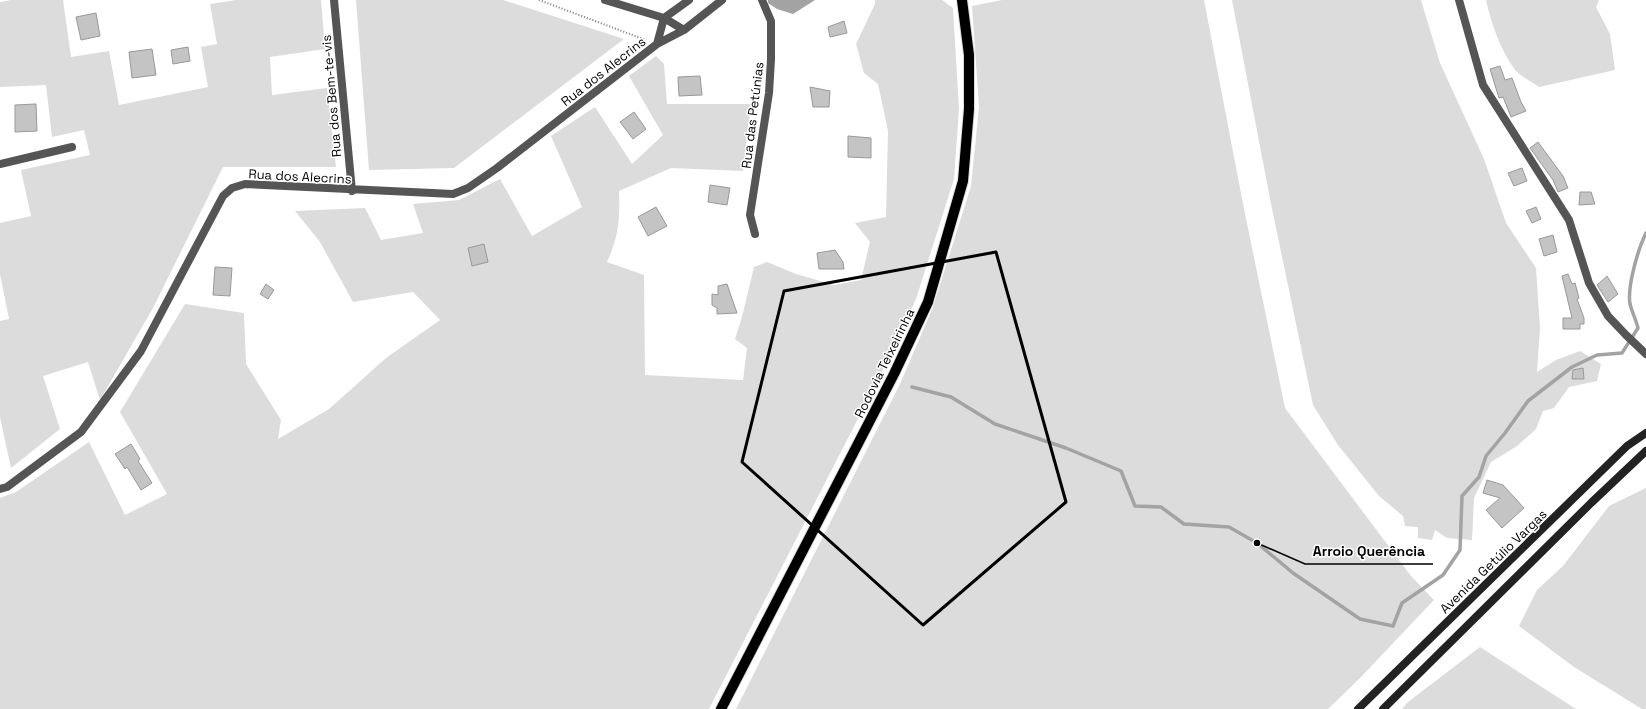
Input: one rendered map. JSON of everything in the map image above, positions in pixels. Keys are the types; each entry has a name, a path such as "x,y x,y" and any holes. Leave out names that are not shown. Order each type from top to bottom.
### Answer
{"main road":[{"name":"Rodovia Teixeirinha","path":"721,709 894,374 928,302 963,181 969,101 969,55 962,0"},
{"name":"Avenida Getúlio Vargas","path":"1358,709 1627,446 1646,433"},
{"name":"Avenida Getúlio Vargas","path":"1383,709 1591,502 1646,451"}],"street":[{"name":"Rua dos Bem-te-vis","path":"334,0 352,190"},
{"path":"605,0 664,18 684,30"},
{"path":"664,18 689,0"},
{"name":"Rua dos Alecrins","path":"0,489 7,487 81,432 141,352 223,196 232,188 245,184 453,194 468,188 657,44 684,30 722,0"},
{"name":"Rua das Petúnias","path":"755,234 750,216 769,93 771,59 771,21 762,0"},
{"path":"1459,0 1482,84 1569,220 1589,283 1608,316 1626,336 1646,354"},
{"name":"Rua dos Alecrins","path":"657,44 664,18"},
{"path":"0,164 72,147"}],"path":[{"path":"539,0 657,44"}],"highlighted area":[{"path":"996,252 1066,502 923,625 742,462 784,291"}],"shaded area":[{"path":"11,0 63,0 71,57 109,51 119,105 208,87 201,47 217,44 210,4 236,0 321,0 325,49 270,57 272,95 327,88 336,167 223,167 153,308 100,400 88,362 43,376 60,429 11,468 0,417 0,321 9,319 0,274 0,223 31,216 21,170 90,155 84,130 52,137 46,85 0,87 0,2"},
{"path":"356,0 503,0 624,39 454,168 369,170"},
{"path":"768,0 815,0 793,14 777,9 768,3"},
{"path":"875,0 942,0 953,8 959,109 954,179 916,299 885,366 709,709 0,709 0,498 16,492 89,442 125,515 167,494 120,412 185,304 244,313 246,364 281,420 278,439 329,409 386,358 440,320 413,292 353,302 320,242 295,211 365,208 381,240 423,233 413,204 459,200 500,179 532,236 582,207 551,136 595,107 632,164 663,135 629,76 656,56 664,64 667,104 751,104 743,171 671,168 619,191 618,227 614,244 607,262 644,275 645,375 743,380 747,348 735,339 754,267 767,262 796,274 834,285 861,280 870,242 855,223 886,217 888,131 878,84 864,73 856,44 875,4"},
{"path":"1002,0 1204,0 1243,204 1285,408 1411,576 1434,600 1360,678 1328,709 736,709 900,384 933,307 971,186 979,107 972,6"},
{"path":"1232,0 1421,0 1440,63 1484,159 1506,223 1536,268 1540,328 1537,372 1556,360 1580,351 1601,364 1597,381 1569,387 1554,408 1543,411 1536,429 1517,446 1491,462 1474,498 1472,540 1447,538 1435,530 1432,540 1418,538 1418,527 1405,526 1403,516 1379,496 1338,445 1313,405 1271,204"},
{"path":"1486,0 1599,0 1596,7 1610,34 1615,70 1539,87 1518,73 1506,55 1497,37"},
{"path":"1646,488 1646,709 1642,709 1574,667 1519,626 1537,590 1563,566 1609,506"},
{"path":"1480,647 1576,709 1402,709 1408,702"}],"building":[{"path":"96,13 100,36 81,40 76,17"},
{"path":"844,21 847,33 830,37 828,27"},
{"path":"188,47 190,61 173,64 171,50"},
{"path":"152,49 156,75 132,78 129,52"},
{"path":"1500,66 1505,80 1512,78 1526,111 1511,117 1503,97 1499,98 1490,69"},
{"path":"700,76 702,95 679,96 678,77"},
{"path":"810,87 830,91 829,107 813,107"},
{"path":"36,104 37,131 15,132 15,105"},
{"path":"634,112 646,129 633,139 620,122"},
{"path":"848,136 871,138 871,158 848,157"},
{"path":"1538,142 1563,176 1568,188 1558,192 1553,180 1530,148"},
{"path":"1522,168 1527,181 1514,186 1508,173"},
{"path":"710,185 730,188 727,205 708,202"},
{"path":"1580,192 1591,192 1595,204 1579,205"},
{"path":"656,207 667,226 648,236 638,217"},
{"path":"1536,207 1541,219 1532,223 1526,211"},
{"path":"1553,235 1557,252 1544,256 1539,239"},
{"path":"484,244 488,262 472,266 468,248"},
{"path":"835,250 843,262 844,269 819,269 817,253"},
{"path":"215,267 232,268 230,296 213,295"},
{"path":"1568,274 1572,284 1575,283 1579,298 1577,299 1584,318 1584,324 1580,324 1580,329 1563,329 1563,318 1572,318 1562,276"},
{"path":"1607,276 1618,294 1608,302 1597,285"},
{"path":"266,284 274,290 268,299 260,294"},
{"path":"727,284 737,313 717,314 717,308 712,305 712,294 718,295 718,286"},
{"path":"1583,368 1584,379 1572,379 1573,370"},
{"path":"131,444 140,459 138,461 152,483 141,490 127,467 125,469 115,454"},
{"path":"1487,480 1503,485 1524,508 1502,528 1486,510 1500,498 1483,493"}],"waterway":[{"path":"912,387 951,397 995,424 1066,448 1121,471 1135,506 1161,507 1184,524 1229,527 1257,543 1293,573 1360,619 1393,626 1402,603 1443,575 1460,550 1462,496 1479,477 1486,456 1528,401 1572,367 1597,355 1622,353 1638,328 1629,297 1637,258 1646,233"}],"place":[{"name":"Arroio Querência","path":"1257,543"}]}
